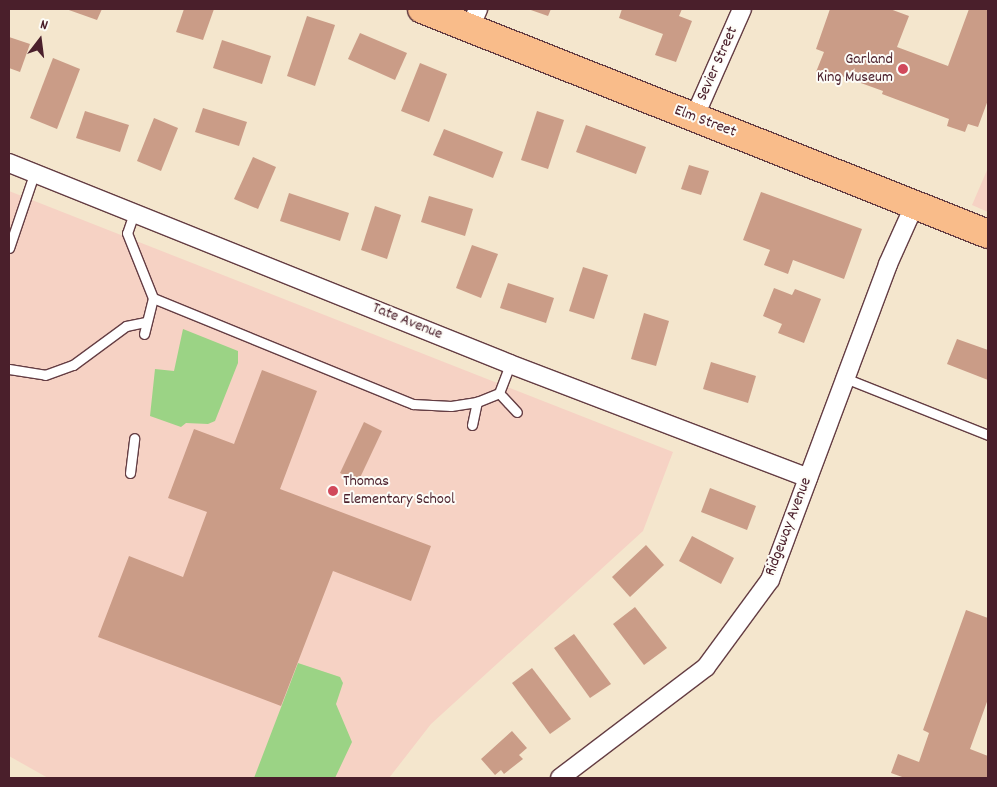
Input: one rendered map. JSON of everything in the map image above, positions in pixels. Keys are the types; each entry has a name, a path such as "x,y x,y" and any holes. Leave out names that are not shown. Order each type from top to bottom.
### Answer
{"main road":[{"name":"Elm Street","path":"422,9 474,18 694,118 988,234"}],"street":[{"name":"Sevier Street","path":"694,118 742,9"},
{"name":"Tate Avenue","path":"9,163 510,364 808,478"},
{"name":"Ridgeway Avenue","path":"560,778 706,667 770,580 845,378 915,204"}],"lane":[{"path":"9,248 34,174"},
{"path":"134,213 127,233 152,298 145,322 144,334"},
{"path":"152,298 414,404 450,406 477,402 499,393 510,364"},
{"path":"9,369 45,375 73,365 126,326 145,322"},
{"path":"845,378 988,435"},
{"path":"499,393 517,412"},
{"path":"472,424 477,402"},
{"path":"130,473 134,438"}],"shaded area":[{"path":"988,168 988,212 972,205"},
{"name":"Thomas Elementary School","path":"9,191 673,452 643,531 431,724 389,778 48,778 9,756"}],"green space":[{"path":"183,329 238,351 238,363 215,421 208,424 186,423 181,427 150,416 155,369 174,371"},
{"path":"298,663 340,677 343,683 336,704 352,742 335,778 254,778"}],"building":[{"path":"66,9 102,9 97,20"},
{"path":"184,9 214,9 203,40 176,32"},
{"path":"528,9 551,9 548,16"},
{"path":"622,9 682,9 679,16 692,21 676,62 655,55 663,34 619,18"},
{"name":"Garland King Museum","path":"830,9 890,9 909,16 897,47 948,66 969,9 988,9 988,100 978,127 968,124 965,132 947,126 949,119 882,94 883,91 836,74 834,78 816,72 824,52 816,49"},
{"path":"307,16 335,25 315,86 287,76"},
{"path":"360,33 407,53 395,80 348,59"},
{"path":"9,37 30,44 20,72 9,68"},
{"path":"222,40 271,56 262,84 213,68"},
{"path":"53,58 80,69 57,129 30,118"},
{"path":"420,63 447,74 429,122 401,111"},
{"path":"203,108 247,122 239,146 195,132"},
{"path":"85,111 129,125 120,152 76,138"},
{"path":"537,111 564,120 548,169 521,160"},
{"path":"154,118 178,128 161,171 137,161"},
{"path":"586,125 646,147 636,174 576,152"},
{"path":"444,129 503,152 493,178 433,155"},
{"path":"253,157 276,167 258,209 234,199"},
{"path":"689,165 709,171 701,195 681,189"},
{"path":"761,192 862,229 844,279 793,260 788,274 764,265 770,250 743,240"},
{"path":"289,193 349,213 340,241 280,221"},
{"path":"429,196 473,209 465,236 421,222"},
{"path":"375,206 401,215 387,259 361,250"},
{"path":"472,245 498,254 481,298 456,288"},
{"path":"583,267 608,275 594,319 569,311"},
{"path":"508,283 554,298 546,323 500,308"},
{"path":"774,288 792,295 795,289 821,299 804,343 778,333 782,324 763,316"},
{"path":"644,313 669,321 656,366 631,359"},
{"path":"957,339 988,350 988,380 947,364"},
{"path":"711,362 756,376 748,403 703,389"},
{"path":"262,370 317,391 280,489 431,546 411,601 333,571 281,706 98,637 129,556 183,577 207,512 168,498 194,429 234,444"},
{"path":"364,422 382,431 358,482 340,473"},
{"path":"710,488 756,506 747,530 701,512"},
{"path":"692,536 734,558 721,584 679,561"},
{"path":"646,545 664,565 630,597 612,577"},
{"path":"635,607 667,648 644,665 613,624"},
{"path":"966,610 988,618 988,699 970,749 988,756 988,778 905,778 891,773 898,754 919,762 929,733 923,730"},
{"path":"574,634 611,684 590,698 554,648"},
{"path":"532,668 571,719 550,734 512,683"},
{"path":"512,731 527,748 519,755 523,759 504,774 501,770 495,775 481,759"}],"place":[{"name":"Garland King Museum","path":"903,69"},
{"name":"Thomas Elementary School","path":"333,491"}]}
